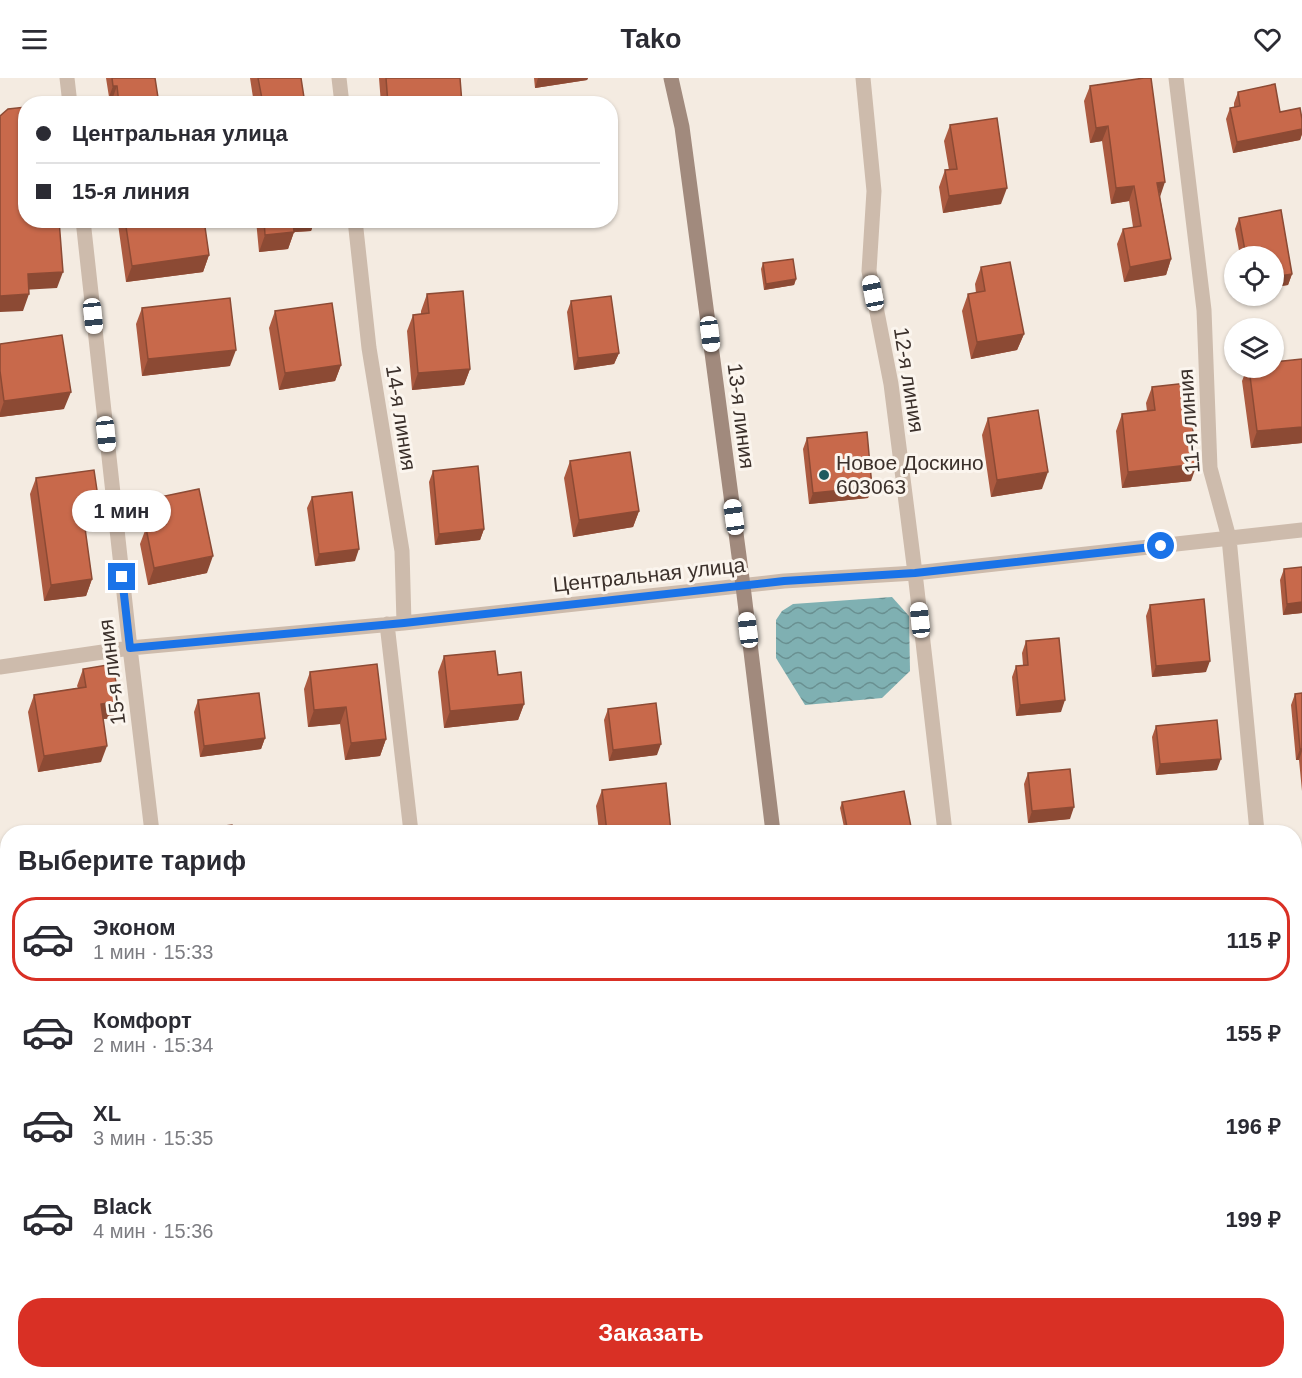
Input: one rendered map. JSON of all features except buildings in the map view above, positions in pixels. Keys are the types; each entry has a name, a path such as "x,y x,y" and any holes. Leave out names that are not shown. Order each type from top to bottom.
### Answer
{"street":[{"path":"67,78 69,96"},
{"path":"339,78 341,96"},
{"name":"13-я линия","path":"671,78 682,127 772,825"},
{"name":"12-я линия","path":"863,78 874,191 869,271 891,384 944,825"},
{"name":"11-я линия","path":"1176,78 1204,310 1210,468 1229,538 1256,825"},
{"name":"15-я линия","path":"84,228 151,825"},
{"name":"14-я линия","path":"356,228 369,348 402,551 404,623"},
{"name":"Центральная улица","path":"0,667 130,648 404,623 784,581 915,573 1302,530"},
{"path":"387,624 410,825"}],"water":[{"path":"892,597 909,616 910,671 882,698 805,705 776,658 776,620 782,611 793,604"}],"place":[{"name":"Новое Доскино 603063","path":"824,475"}],"route":[{"path":"122,577 130,648 404,623 784,581 915,573 1161,546"}]}
